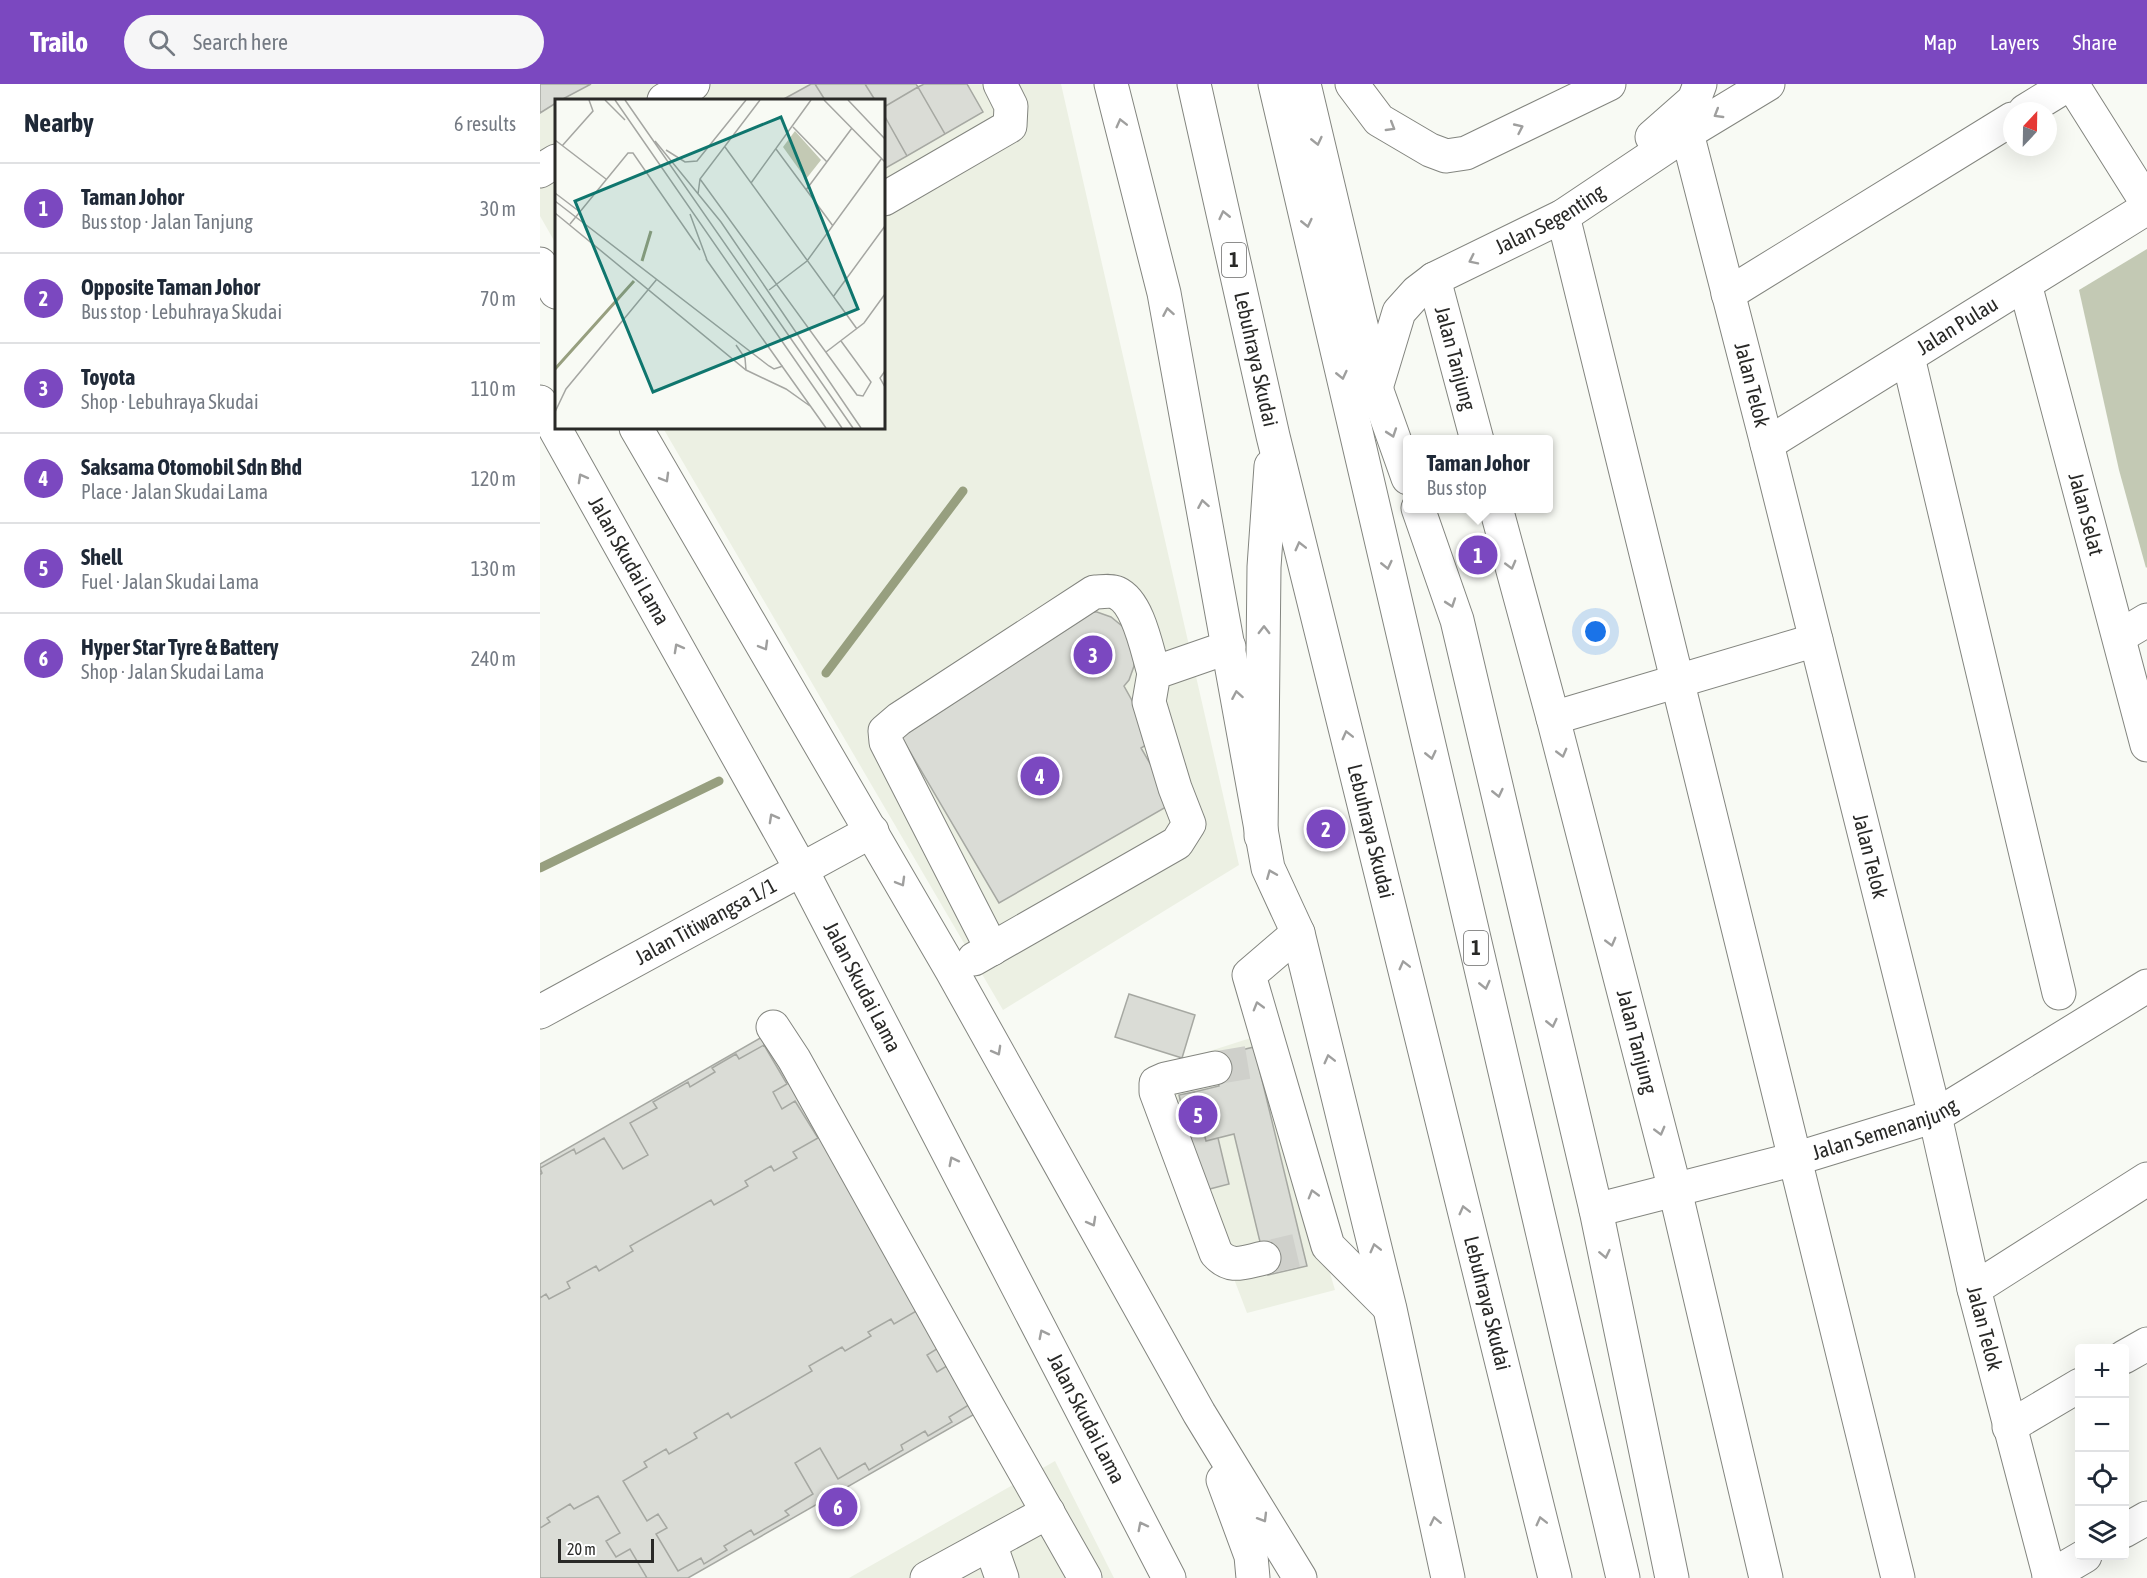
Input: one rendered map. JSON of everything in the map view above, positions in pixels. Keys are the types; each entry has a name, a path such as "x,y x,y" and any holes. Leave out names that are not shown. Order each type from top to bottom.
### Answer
{"main road":[{"path":"885,198 1010,126 1011,106 1000,84"},
{"path":"1111,84 1164,293 1268,868 1298,933 1390,1309 1448,1578"},
{"name":"Lebuhraya Skudai","path":"1194,84 1273,436 1555,1578"},
{"name":"1","path":"1275,84 1623,1578"},
{"path":"1304,84 1376,388 1403,466"},
{"path":"1352,84 1379,120 1430,150 1446,156 1466,153 1609,84"},
{"path":"1700,84 1694,100 1563,216 1898,1578"},
{"name":"Jalan Segenting","path":"1376,388 1399,312 1417,292 1434,279 1563,216 1687,133 1768,84"},
{"path":"2040,102 2070,84 2147,203"},
{"path":"1728,294 2003,125"},
{"name":"Jalan Telok","path":"1687,133 1935,1116 1974,1289 2050,1578"},
{"path":"540,171 555,162"},
{"name":"Jalan Pulau","path":"1767,444 2147,208"},
{"path":"540,264 555,290"},
{"name":"Jalan Tanjung","path":"1434,279 1476,435"},
{"name":"Jalan Selat","path":"2025,284 2133,628 2147,744"},
{"path":"1908,357 2059,993"},
{"name":"Jalan Skudai Lama","path":"540,402 555,429"},
{"name":"Jalan Skudai Lama","path":"555,429 801,869 1169,1578"},
{"path":"637,429 872,831 1199,1413 1300,1578"},
{"path":"1261,836 1264,567 1273,436"},
{"path":"1420,513 1457,620 1596,1210 1672,1578"},
{"name":"Jalan Tanjung","path":"1497,513 1675,1190 1766,1578"},
{"path":"952,971 992,949 1177,843 1189,824 1175,788 1149,702 1154,673 1135,613 1128,600 1115,592 1094,592 899,719 885,731 886,742 992,949"},
{"path":"1553,718 1816,640"},
{"path":"1154,673 1229,647"},
{"name":"Jalan Titiwangsa 1/1","path":"540,1012 872,831"},
{"path":"1298,933 1249,975 1265,1059 1315,1247 1390,1309"},
{"name":"Jalan Semenanjung","path":"1596,1210 1795,1160 1935,1116 2147,986"},
{"path":"773,1027 794,1059 1085,1578"},
{"path":"1215,1068 1165,1078 1156,1083 1156,1092 1216,1253 1224,1262 1235,1264 1264,1258"},
{"path":"1974,1289 2147,1179"},
{"path":"2129,1354 2147,1344"},
{"path":"2009,1427 2075,1386"},
{"path":"1199,1413 1251,1556 1253,1578"},
{"path":"927,1578 1048,1512"},
{"path":"2129,1529 2147,1518"},
{"path":"990,1544 1002,1578"},
{"path":"2050,1578 2079,1560"}],"shaded area":[{"path":"540,84 1061,84 1239,865 1003,1010 664,429 885,429 885,99 555,99 555,242 540,216"},
{"path":"1260,1035 1335,1290 1247,1313 1154,1069"},
{"path":"1055,1461 1114,1578 849,1578"}],"green space":[{"path":"2147,249 2146,568 2119,470 2079,290"}],"building":[{"path":"540,84 591,84 563,99 555,99 555,104 540,113"},
{"path":"815,84 824,99 784,99"},
{"path":"815,84 865,84 874,99 824,99"},
{"path":"865,84 916,84 918,87 885,106 885,99 874,99"},
{"path":"924,84 967,84 983,112 945,134 918,87"},
{"path":"918,87 945,134 907,156 885,117 885,106"},
{"path":"885,117 907,156 885,168"},
{"path":"1083,612 1097,612 1111,617 1122,626 1130,638 1134,652 1134,666 1124,686 1154,740 1141,748 1173,803 999,903 896,728"},
{"path":"1129,994 1195,1015 1182,1058 1115,1037"},
{"path":"762,1037 980,1411 688,1578 540,1578 540,1164"},
{"path":"764,1045 787,1084 773,1092 782,1109 795,1101 818,1138 793,1152 797,1158 774,1171 771,1166 745,1181 748,1186 714,1205 711,1200 630,1246 633,1251 599,1271 596,1266 567,1282 570,1288 549,1299 546,1294 540,1298 540,1175 542,1173 540,1168 574,1149 576,1154 604,1138 623,1169 648,1155 630,1123 657,1108 653,1102 688,1082 690,1087 715,1072 712,1068 736,1054 739,1059"},
{"path":"1254,1047 1307,1266 1268,1275 1234,1134 1206,1141 1194,1092 1219,1086 1212,1057"},
{"path":"1194,1092 1206,1141 1218,1138 1229,1184 1202,1191 1179,1095"},
{"path":"918,1310 940,1347 927,1355 937,1372 950,1364 972,1403 949,1417 952,1422 928,1436 925,1431 901,1445 903,1450 869,1470 865,1463 838,1479 820,1448 795,1463 813,1494 785,1511 789,1515 754,1535 751,1530 724,1546 727,1550 704,1564 701,1558 678,1571 656,1534 667,1528 658,1514 647,1521 623,1481 647,1467 644,1462 666,1449 669,1454 697,1438 694,1433 728,1413 731,1418 812,1371 809,1366 842,1347 845,1351 871,1336 868,1332 891,1319 894,1324"},
{"path":"598,1496 620,1533 606,1541 616,1557 630,1549 647,1578 540,1578 540,1528 550,1522 547,1518 570,1504 574,1509"}],"waterway":[{"path":"826,673 963,491"},
{"path":"540,868 719,781"}],"tunnel":[{"path":"1215,1068 1257,1061"},
{"path":"1264,1258 1302,1249"}],"place":[{"name":"Taman Johor","path":"1478,555"},
{"name":"Toyota","path":"1093,655"},
{"name":"Saksama Otomobil Sdn Bhd","path":"1040,776"},
{"name":"Opposite Taman Johor","path":"1326,829"},
{"name":"Shell","path":"1198,1115"},
{"name":"Hyper Star Tyre & Battery","path":"838,1507"}]}
